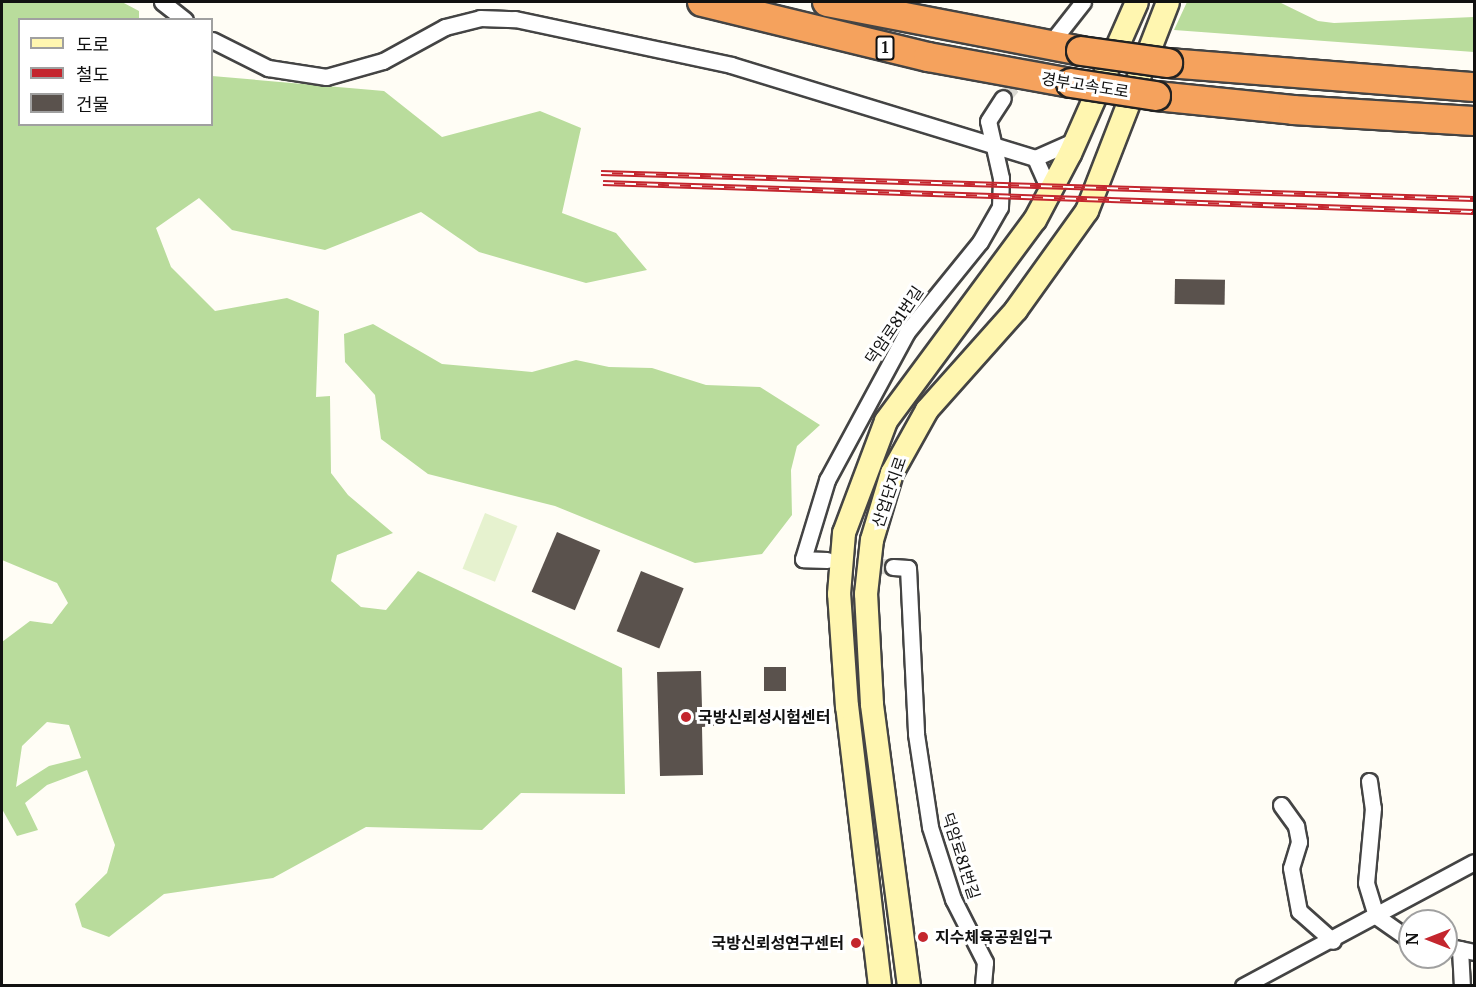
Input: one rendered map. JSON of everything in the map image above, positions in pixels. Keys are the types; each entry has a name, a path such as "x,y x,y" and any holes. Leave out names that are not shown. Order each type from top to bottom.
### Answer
{"highway":[{"name":"경부고속도로","path":"702,2 967,66 1071,83 1156,96 1293,111 1474,121"},
{"name":"경부고속도로","path":"827,2 1081,51 1168,63 1474,87"}],"main road":[{"name":"산업단지로","path":"880,986 847,707 839,594 844,532 886,421 998,273 1050,192 1076,140 1137,2"},
{"name":"산업단지로","path":"909,986 872,704 866,594 872,540 892,472 922,418 1016,310 1087,211 1168,2"}],"street":[{"path":"162,2 182,18"},
{"path":"1057,35 1083,2"},
{"path":"213,40 268,68 326,77 383,61 445,27 480,18 515,19 731,65 1035,158 1076,140"},
{"name":"덕암로81번길","path":"827,560 803,559 832,470 907,332 980,242 1000,207 1001,178 990,144 988,121 1003,98"},
{"path":"1035,158 1050,192"},
{"name":"덕암로81번길","path":"893,567 908,568 916,734 930,827 953,899 985,962 983,986"},
{"path":"1369,781 1373,808 1366,884 1376,916 1398,932"},
{"path":"1281,806 1299,842 1292,868 1299,911 1333,941"},
{"path":"1243,986 1333,941 1474,862"},
{"path":"1460,949 1462,986"}],"green space":[{"path":"2,2 122,2 139,11 139,18 18,18 18,126 213,126 213,76 384,91 442,137 540,111 581,128 562,213 616,233 647,270 586,283 479,252 421,212 325,250 232,230 199,198 156,228 171,267 215,311 287,298 319,311 316,397 330,396 331,473 348,495 393,533 337,555 331,581 361,607 386,610 418,571 622,668 625,794 521,793 482,830 366,827 273,878 164,894 109,937 82,927 75,904 107,873 115,845 87,770 47,785 25,803 38,830 17,836 2,809 2,642 30,621 52,624 68,603 57,583 2,560","holes":["47,722 69,725 81,758 49,766 16,787 22,746"]},
{"path":"1187,2 1279,2 1318,21 1334,23 1474,17 1474,52 1174,30"},
{"path":"373,324 442,364 532,372 576,360 609,367 652,368 706,385 760,387 820,425 797,446 791,470 792,515 762,554 695,563 555,506 428,474 381,439 375,395 345,362 344,334"},
{"path":"485,513 517,526 495,582 463,569"}],"building":[{"path":"1175,279 1225,280 1225,305 1175,304"},
{"path":"557,532 600,550 575,610 532,592"},
{"path":"641,571 684,588 659,648 617,631"},
{"path":"764,667 786,667 786,691 764,691"},
{"name":"국방신뢰성시험센터","path":"701,671 702,708 714,708 714,726 702,727 703,775 660,776 657,672"}],"tunnel":[{"path":"1003,98 1050,43"},
{"path":"833,561 893,567"}],"railway":[{"path":"601,173 1474,199"},
{"path":"603,183 1474,212"}],"place":[{"name":"국방신뢰성시험센터","path":"686,717"},
{"name":"지수체육공원입구","path":"923,937"},
{"name":"국방신뢰성연구센터","path":"856,943"}]}
